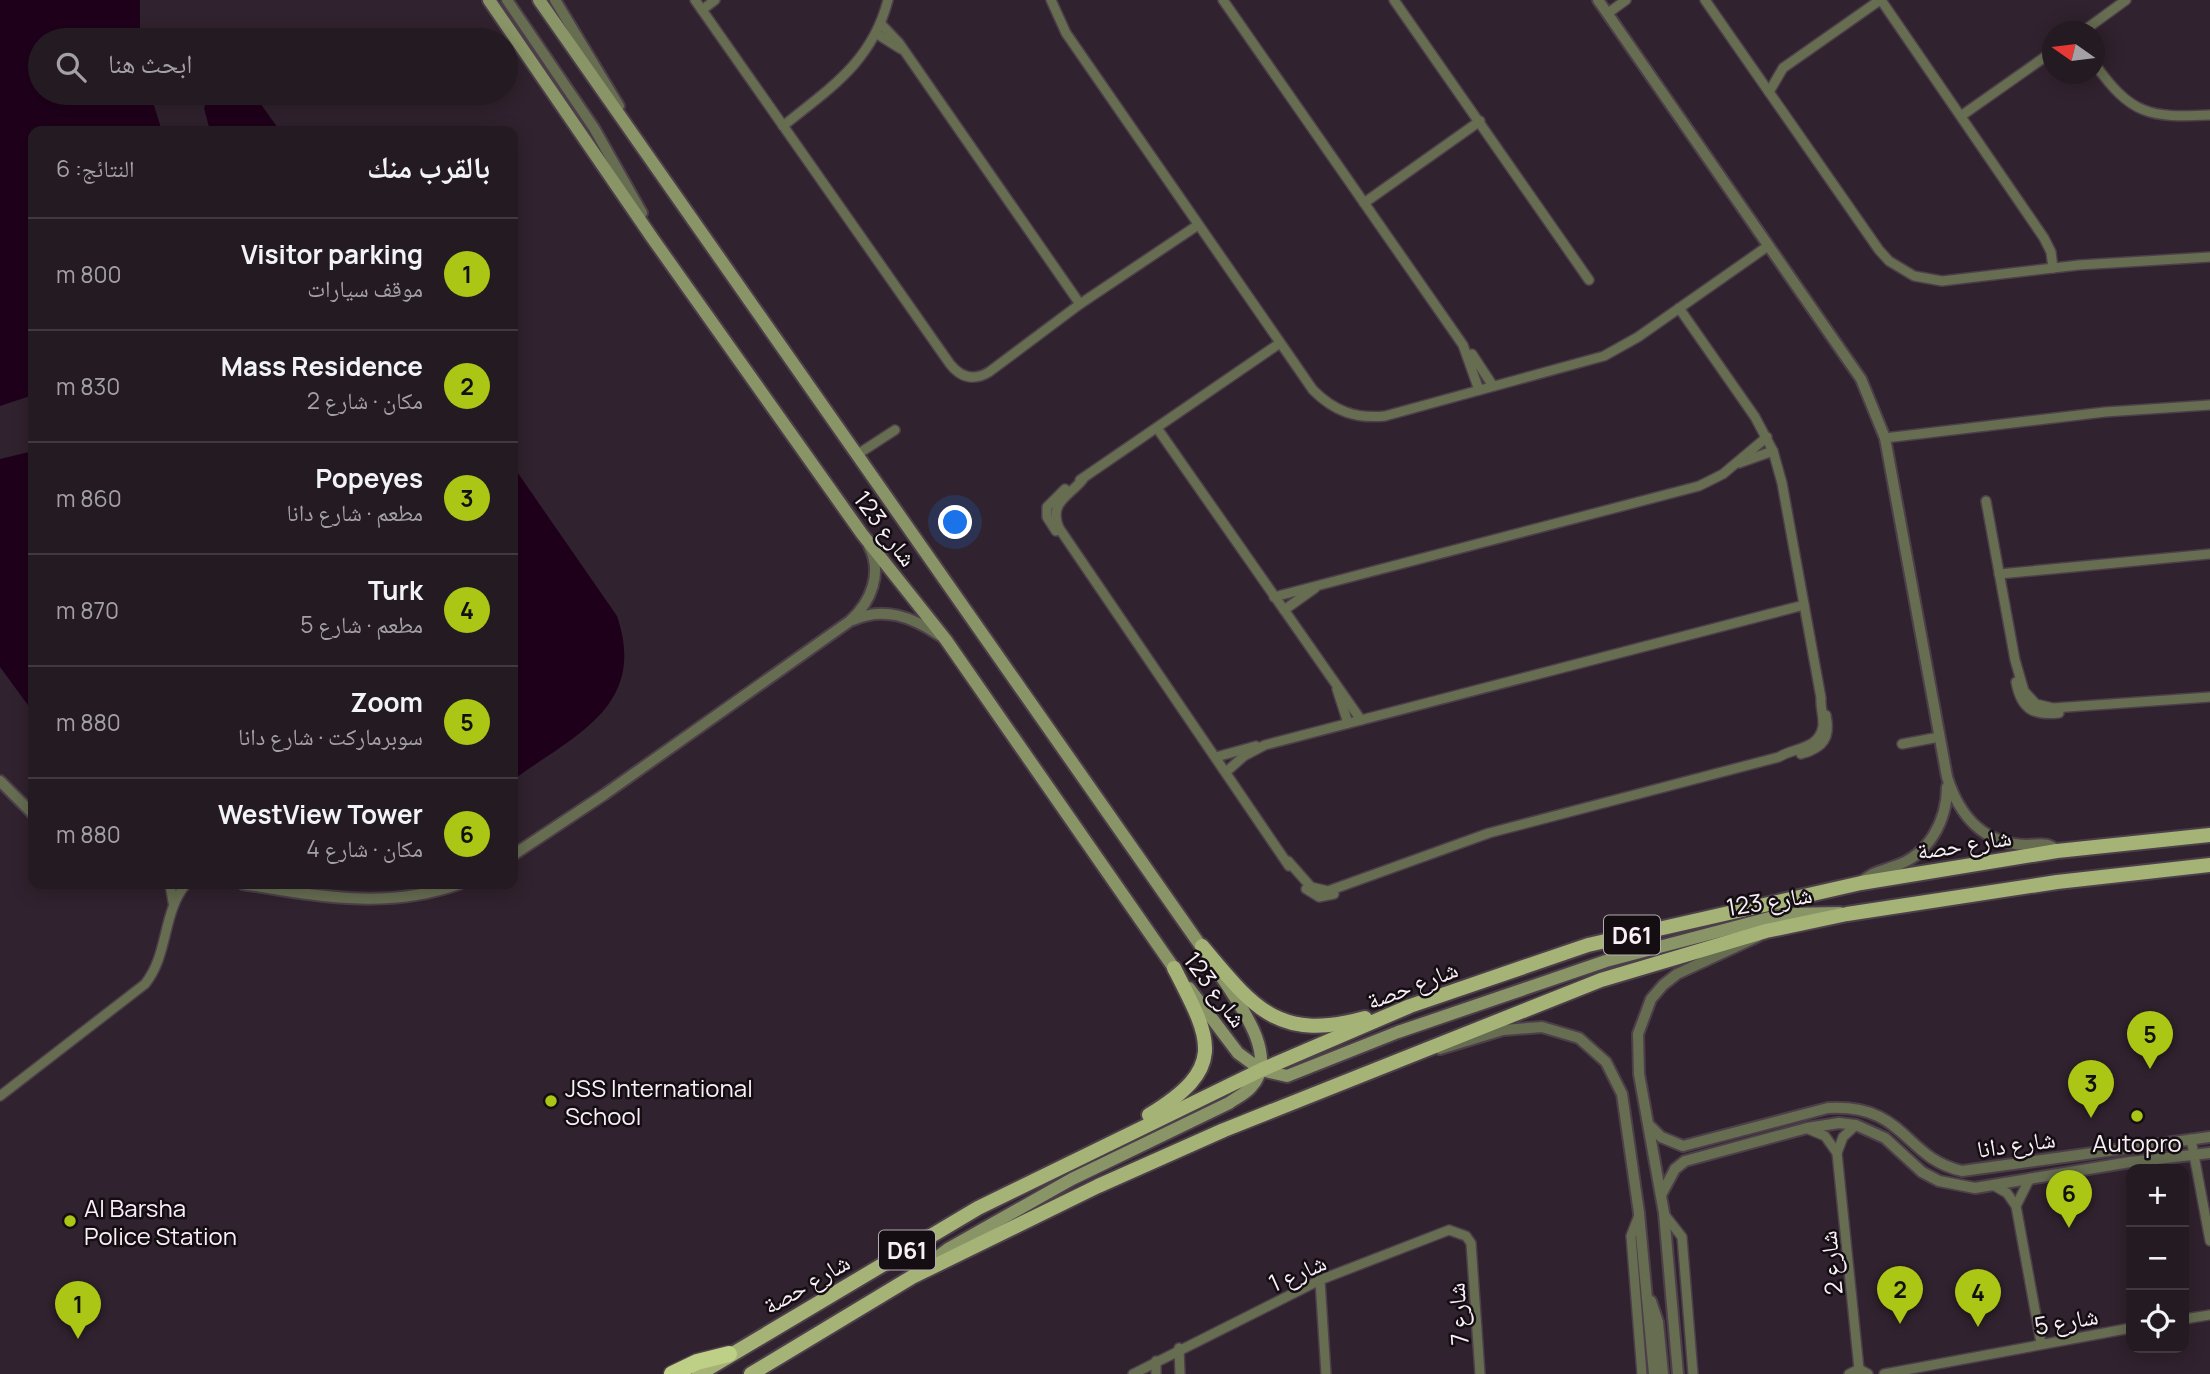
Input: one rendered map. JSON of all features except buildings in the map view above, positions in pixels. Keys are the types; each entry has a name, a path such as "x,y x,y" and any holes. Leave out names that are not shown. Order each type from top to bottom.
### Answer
{"highway":[{"path":"672,1374 698,1362 729,1354"}],"main road":[{"name":"شارع 123","path":"489,0 508,28"},
{"name":"شارع 123","path":"539,0 1202,946 1252,1026 1261,1070"},
{"name":"شارع 123","path":"518,42 653,239 862,534 946,640 1174,968 1238,1053 1261,1070 1287,1076 1398,1032 1606,961 1715,930 1785,914 1847,914"},
{"name":"شارع حصة","path":"699,1374 978,1208 1261,1070 1410,1006 1588,945 1861,883 2057,850 2210,835"},
{"name":"شارع حصة","path":"751,1374 912,1277 1098,1186 1224,1130 1601,980 1766,932 1847,914 2057,882 2210,865"},
{"path":"1202,946 1255,1006 1277,1019 1301,1026 1326,1027 1410,1006"},
{"path":"1088,1153 1172,1100 1197,1077 1205,1049 1203,1028 1174,968"},
{"path":"912,1277 948,1249 1072,1179 1229,1103 1251,1088 1261,1070"}],"street":[{"path":"507,0 594,128 653,239"},
{"path":"555,0 635,137"},
{"path":"695,0 950,364 963,376 972,378 989,372 1080,304 1198,225"},
{"path":"702,10 715,0"},
{"path":"783,126 849,72 877,34 888,0"},
{"path":"1051,0 1066,33 1313,390 1338,410 1353,416 1385,416 1604,356 1768,246"},
{"path":"1223,0 1493,386"},
{"path":"1394,0 1589,280"},
{"path":"1598,0 1861,379 1885,438 1947,777 1964,815 1985,833 2012,843 2049,844 2057,850"},
{"path":"1608,13 1626,0"},
{"path":"1705,0 1879,250 1901,269 1942,281 2053,268 2210,257"},
{"path":"1756,73 1783,68 1881,0 2044,238 2051,252 2053,268"},
{"path":"2097,21 2126,0"},
{"path":"881,24 903,50 1080,304"},
{"path":"877,34 903,50"},
{"path":"1961,116 2042,60"},
{"path":"1769,92 1783,68"},
{"path":"2105,77 2118,95 2143,112 2172,117 2210,115"},
{"path":"1364,203 1480,121"},
{"path":"1280,343 1083,479 1060,500 1055,513 1056,523 1070,548 1308,891 1315,896 1329,896 1479,836 1779,757 1812,751 1825,742 1829,727 1821,698 1782,483 1773,451 1767,437 1678,308"},
{"path":"1463,345 1479,390"},
{"path":"1885,438 2105,412 2210,405"},
{"path":"1157,428 1361,720"},
{"path":"858,454 895,429"},
{"path":"1274,597 1686,491 1712,481 1767,437"},
{"path":"1734,466 1773,451"},
{"path":"1986,501 2019,695 2030,710 2044,715 2084,707 2210,694"},
{"path":"518,852 850,621 865,605 874,585 873,553 862,534"},
{"path":"1999,574 2210,554"},
{"path":"1284,610 1306,592 1326,583"},
{"path":"1216,757 1804,605"},
{"path":"850,621 869,614 900,615 919,622 946,640"},
{"path":"1332,678 1348,723"},
{"path":"1902,744 1939,737"},
{"path":"1226,772 1244,756 1265,746"},
{"path":"1861,883 1877,871 1909,860 1928,843 1944,812 1947,777"},
{"path":"0,781 28,809"},
{"path":"171,889 173,907"},
{"path":"0,1096 145,984 160,961 173,907 183,889"},
{"path":"276,889 354,901 412,897 441,889"},
{"path":"1678,1374 1664,1213 1637,1053 1640,1025 1651,999 1677,974 1744,946 1766,932"},
{"path":"1420,1051 1463,1044 1522,1027 1561,1031 1594,1049 1611,1070 1622,1094 1639,1213 1654,1374"},
{"name":"شارع دانا","path":"1649,1125 1661,1137 1683,1146 1828,1108 1863,1110 1895,1124 1930,1159 1945,1167 1962,1171 2210,1137"},
{"name":"شارع دانا","path":"1661,1195 1675,1169 1685,1161 1807,1128 1839,1123 1856,1125 1885,1138 1922,1172 1939,1181 1966,1187 2210,1153"},
{"path":"1837,1153 1843,1136 1856,1125"},
{"path":"1762,1126 1758,1135 1764,1141"},
{"path":"1807,1128 1825,1136 1837,1153"},
{"path":"2191,1139 2210,1241"},
{"name":"شارع 2","path":"1837,1153 1863,1371"},
{"path":"2016,1206 2030,1178"},
{"path":"1993,1185 2007,1193 2016,1206 2041,1343"},
{"path":"1639,1213 1631,1236 1642,1374"},
{"path":"1664,1213 1682,1237 1694,1373"},
{"name":"شارع 1","path":"1133,1374 1179,1348 1320,1280 1449,1230 1466,1236 1472,1252"},
{"name":"شارع 7","path":"1472,1252 1480,1374"},
{"path":"1320,1280 1326,1374"},
{"path":"1647,1295 1657,1314 1663,1374"},
{"path":"2189,1318 2210,1315"},
{"name":"شارع 5","path":"1885,1374 2126,1329"},
{"path":"1179,1348 1180,1374"},
{"path":"1156,1361 1156,1374"},
{"path":"1849,1374 1863,1371"}],"shaded area":[{"path":"0,0 140,0 140,28 28,28 28,105 154,105 160,126 28,126 28,397 0,406"},
{"path":"205,105 262,105 276,126 209,126"},
{"path":"28,452 28,705 0,667 0,459"},
{"path":"518,473 617,616 624,647 622,674 614,696 600,715 518,777"}],"place":[{"name":"Zoom","path":"2150,1069"},
{"name":"JSS International School","path":"551,1101"},
{"name":"Autopro","path":"2137,1116"},
{"name":"Popeyes","path":"2091,1118"},
{"name":"Al Barsha Police Station","path":"70,1221"},
{"name":"WestView Tower","path":"2069,1228"},
{"name":"Mass Residence","path":"1900,1324"},
{"name":"Turk","path":"1978,1327"},
{"name":"Visitor parking","path":"78,1339"}]}
